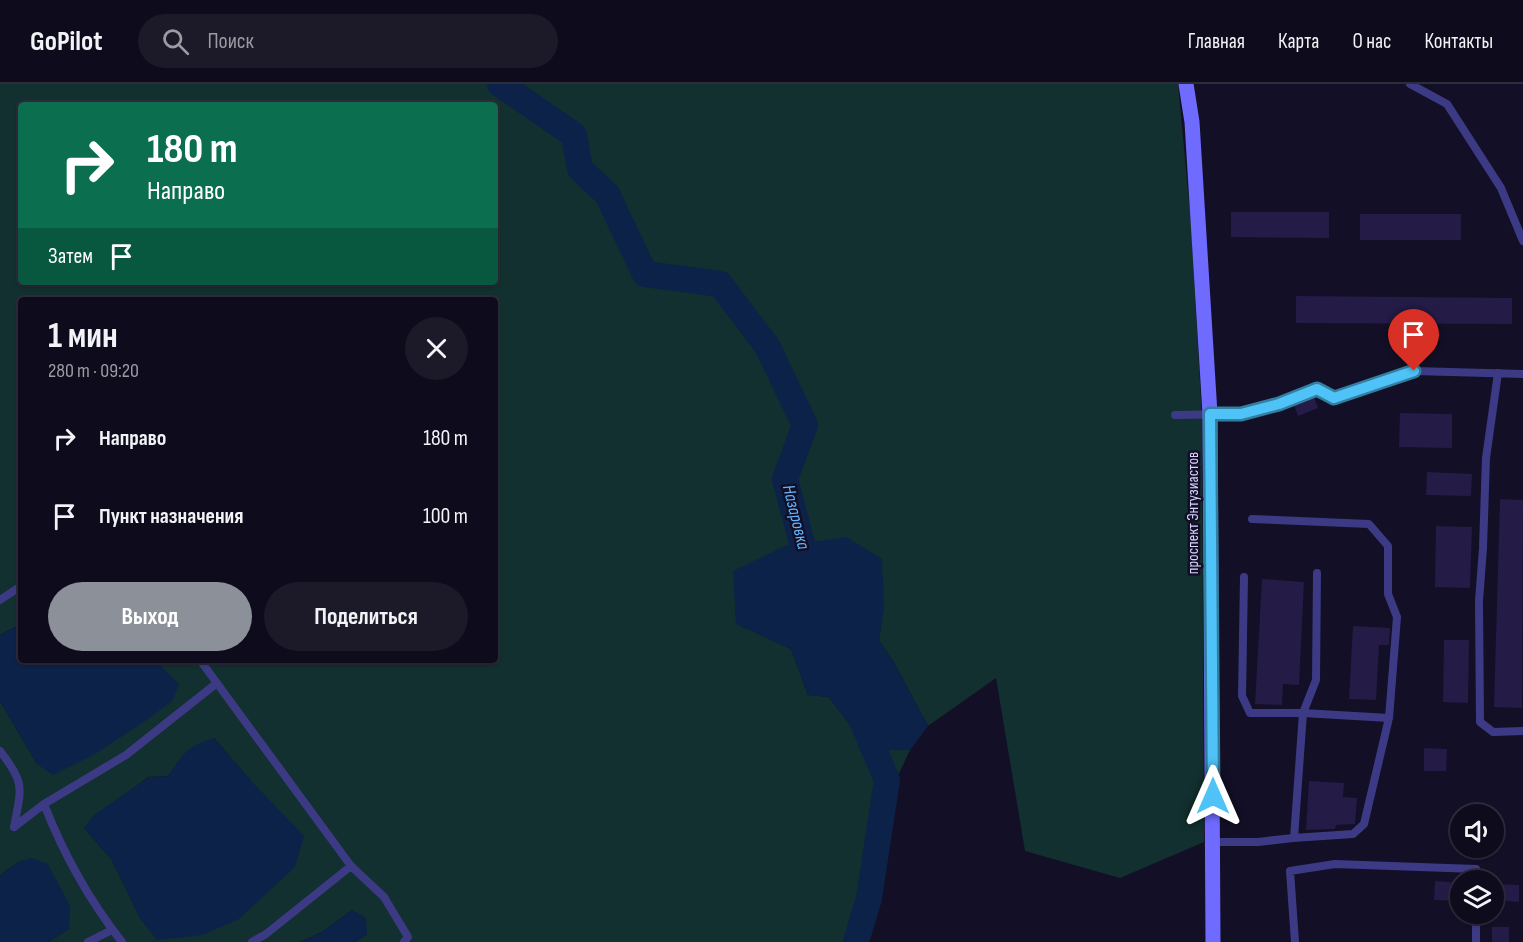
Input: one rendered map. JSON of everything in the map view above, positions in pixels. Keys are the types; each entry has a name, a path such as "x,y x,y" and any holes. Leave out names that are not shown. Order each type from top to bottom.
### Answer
{"street":[{"name":"проспект Энтузиастов","path":"1185,84 1192,122 1210,414 1214,942"}],"lane":[{"path":"1410,84 1447,104 1501,188 1523,241"},
{"path":"1175,415 1241,414 1279,404 1317,389 1334,398 1414,371 1523,374"},
{"path":"1498,373 1486,458 1479,601 1480,722 1492,732 1523,731"},
{"path":"1214,842 1258,842 1353,834 1364,824 1389,718 1398,617 1388,594 1388,546 1369,524 1252,519"},
{"path":"1294,838 1303,713 1316,680 1317,573"},
{"path":"1244,577 1242,696 1250,713 1303,713 1389,718"},
{"path":"0,600 18,588"},
{"path":"202,663 351,866 384,897 408,937 404,942"},
{"path":"0,751 11,764 21,786 14,827 44,804 126,755 217,683"},
{"path":"44,804 59,843 112,930 122,942"},
{"path":"1295,942 1290,871 1335,864 1476,870"},
{"path":"252,942 266,934 351,866"},
{"path":"1476,924 1476,942"},
{"path":"88,942 112,930"}],"green space":[{"path":"0,84 1178,84 1191,222 1202,419 1204,842 1120,878 1025,851 996,678 928,726 879,640 884,605 737,624 791,649 808,695 829,697 856,733 875,749 910,750 896,780 889,843 879,901 866,942 355,942 367,934 352,910 322,932 300,942 48,942 69,929 20,861 0,875 0,701 37,764 179,685 158,663 498,663 498,297 18,297 18,626 0,635","holes":["214,738 251,781 141,920 112,860 84,828 148,777 168,776"]}],"water":[{"path":"846,537 882,559 884,605 879,640 928,726 910,750 875,749 856,733 829,697 808,695 791,649 736,624 733,571 785,546"},
{"path":"18,626 18,663 158,663 179,685 172,701 148,719 95,754 53,775 37,764 0,701 0,635"},
{"path":"214,738 251,781 304,836 295,867 239,919 202,935 157,940 141,920 112,860 84,828 94,815 149,777 168,776 187,751"},
{"path":"32,858 48,864 70,906 69,929 48,942 0,942 0,875 20,861"},
{"path":"352,910 366,918 367,934 355,942 300,942 322,932"}],"building":[{"path":"1231,212 1329,212 1329,238 1231,237"},
{"path":"1360,214 1461,214 1461,240 1360,240"},
{"path":"1296,296 1512,298 1512,324 1296,323"},
{"path":"1314,397 1318,408 1298,416 1294,405"},
{"path":"1400,413 1452,414 1452,448 1399,447"},
{"path":"1427,472 1472,474 1471,496 1426,495"},
{"path":"1500,499 1523,500 1522,708 1494,707"},
{"path":"1436,526 1472,527 1470,588 1435,587"},
{"path":"1262,579 1304,582 1299,685 1283,684 1282,705 1255,704"},
{"path":"1353,626 1390,628 1389,645 1379,645 1376,700 1349,699"},
{"path":"1444,640 1469,640 1468,703 1443,702"},
{"path":"1424,748 1447,749 1446,771 1424,771"},
{"path":"1309,781 1344,783 1343,797 1357,798 1355,824 1336,825 1335,829 1306,830"},
{"path":"1435,881 1450,882 1450,901 1434,900"},
{"path":"1504,884 1519,885 1519,902 1504,901"},
{"path":"1492,927 1509,927 1509,942 1492,942"}],"waterway":[{"name":"Назаровка","path":"500,84 574,135 580,169 607,194 645,274 720,284 767,346 805,425 785,479 811,577"},
{"name":"Назаровка","path":"856,942 869,898 887,780 859,714"}],"route":[{"path":"1213,796 1210,414 1241,414 1279,404 1317,389 1334,398 1414,371"}]}
